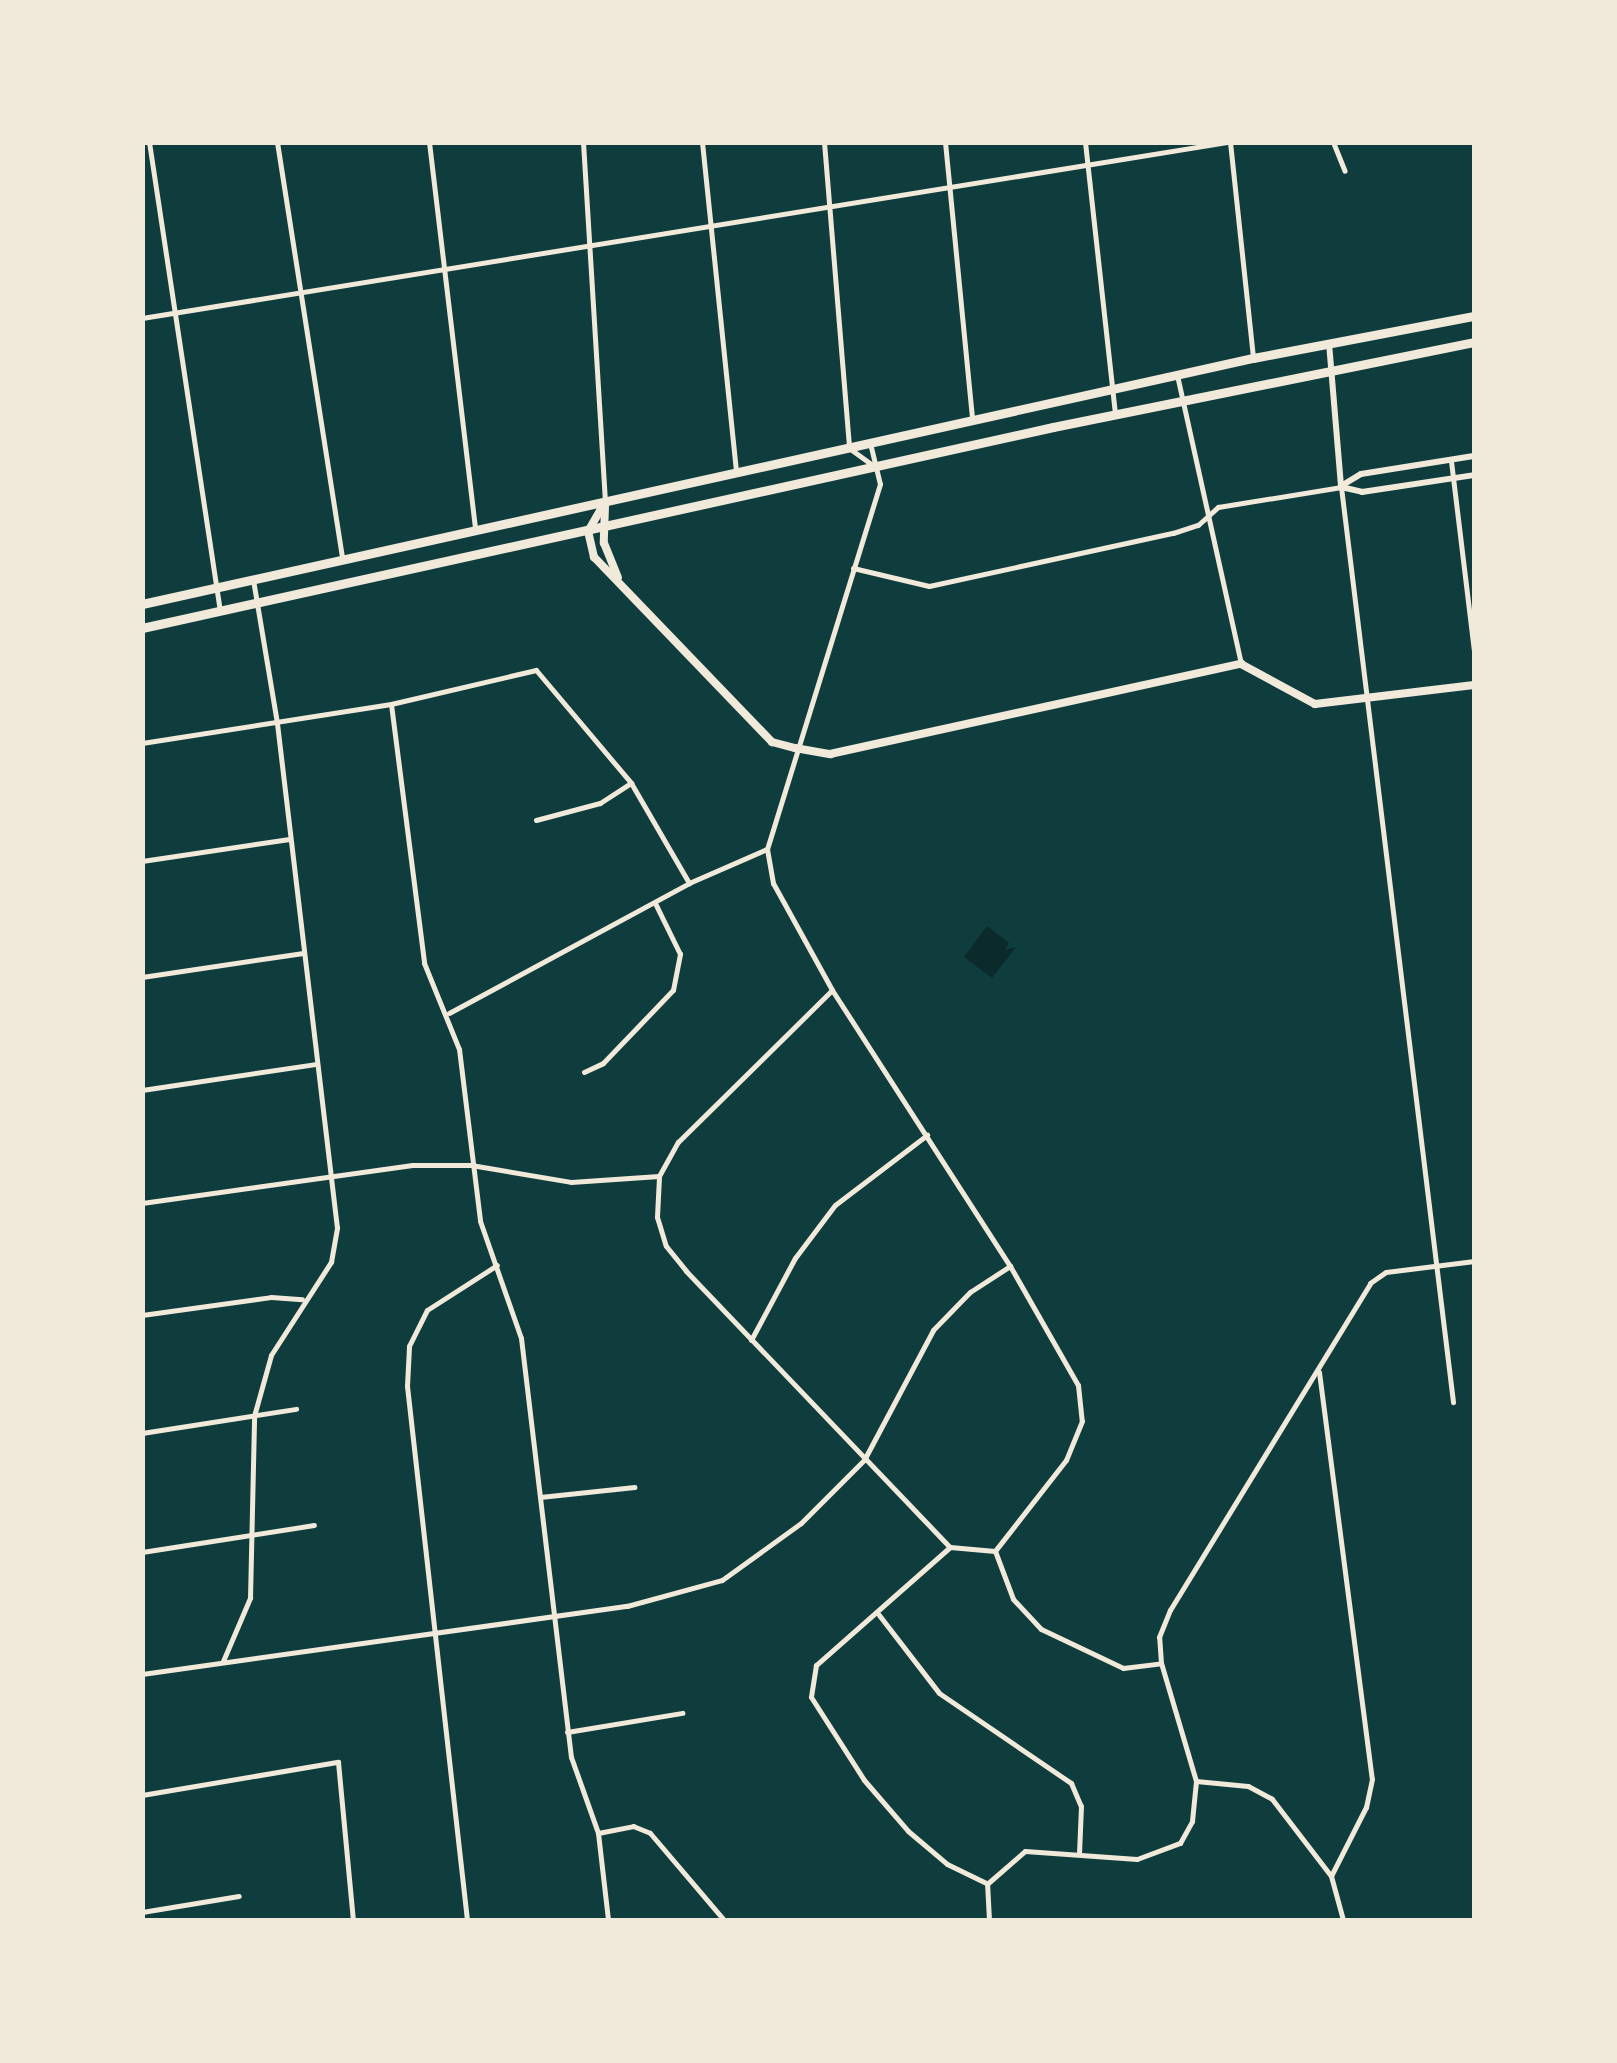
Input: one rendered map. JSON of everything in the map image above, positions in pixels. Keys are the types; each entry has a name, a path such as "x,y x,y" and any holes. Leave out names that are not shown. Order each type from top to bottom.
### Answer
{"main road":[{"path":"142,604 1253,358 1474,316"},
{"path":"142,628 1182,399 1474,342"},
{"path":"605,502 604,527 618,577"},
{"path":"605,502 588,531 594,557 618,577 772,742 795,748 830,754 1241,664 1306,702 1474,685"}],"street":[{"path":"148,142 220,612"},
{"path":"276,142 342,559"},
{"path":"429,142 475,530"},
{"path":"583,142 605,502"},
{"path":"702,142 736,472"},
{"path":"824,142 849,448 876,467"},
{"path":"944,142 972,420"},
{"path":"1086,142 1115,414"},
{"path":"142,318 1088,168 1229,142 1253,358"},
{"path":"1333,142 1345,171"},
{"path":"1329,343 1340,487 1453,1402"},
{"path":"1177,375 1241,664"},
{"path":"870,443 880,484 767,848 772,883 832,990 1010,1266 1078,1385 1082,1421 1066,1460 995,1551"},
{"path":"1340,487 1361,474 1474,456"},
{"path":"1451,461 1474,650"},
{"path":"853,568 929,586 1173,532 1209,516 1218,507 1282,492 1340,487 1362,492 1474,475"},
{"path":"224,1660 250,1598 254,1416 271,1355 336,1246 277,723 253,579"},
{"path":"142,743 391,704 536,670 630,783 689,883"},
{"path":"391,704 424,963 449,1012 480,1221 521,1338 567,1732 577,1784 598,1833 608,1920"},
{"path":"536,820 600,803 630,783"},
{"path":"142,861 289,838"},
{"path":"449,1012 689,883 767,848"},
{"path":"584,1072 602,1064 674,990 680,954 654,902"},
{"path":"142,978 302,953"},
{"path":"832,990 678,1142 660,1176 658,1217 666,1246 750,1340 950,1547 995,1551"},
{"path":"142,1090 316,1064"},
{"path":"750,1340 795,1258 835,1205 926,1135"},
{"path":"142,1203 329,1174 471,1165 572,1182 660,1176"},
{"path":"987,1884 1024,1852 1137,1859 1180,1843 1192,1821 1196,1781 1161,1662 1159,1637 1170,1610 1378,1275 1474,1261"},
{"path":"467,1920 406,1386 409,1346 427,1310 497,1265"},
{"path":"142,1674 675,1598 722,1580 801,1523 864,1460 933,1330 970,1292 1010,1266"},
{"path":"142,1316 271,1297 302,1300"},
{"path":"1318,1368 1372,1779 1366,1807 1331,1876"},
{"path":"142,1433 296,1409"},
{"path":"540,1497 634,1487"},
{"path":"142,1552 314,1525"},
{"path":"950,1547 878,1615 816,1665 811,1697 864,1780 908,1831 947,1864 987,1884"},
{"path":"995,1551 1013,1599 1041,1629 1123,1668 1143,1670 1161,1662"},
{"path":"878,1615 939,1693 1071,1782 1081,1806 1080,1855"},
{"path":"567,1732 682,1713"},
{"path":"142,1795 338,1762 353,1920"},
{"path":"1196,1781 1248,1786 1272,1799 1331,1876 1342,1920"},
{"path":"598,1833 633,1826 650,1833 724,1920"},
{"path":"987,1884 990,1920"},
{"path":"142,1912 239,1896"}],"water":[{"path":"987,926 1009,943 1005,950 1016,947 992,978 964,957"}]}
